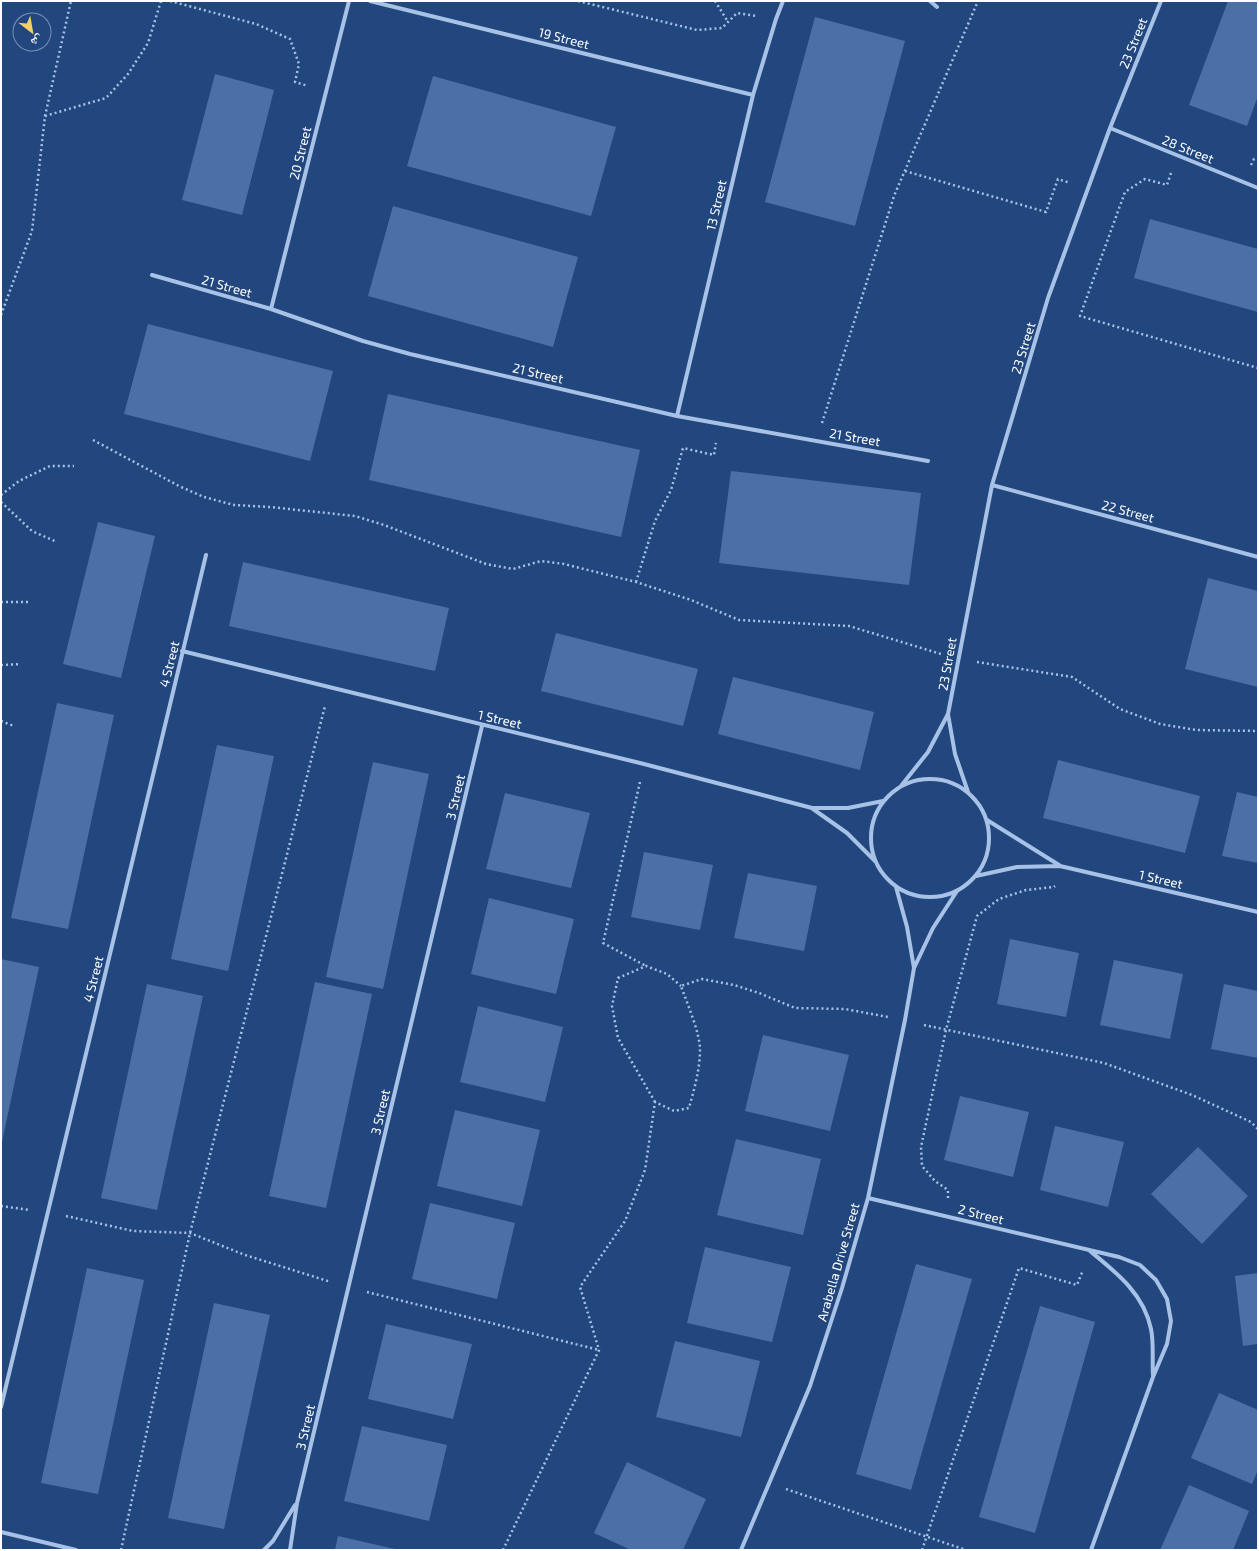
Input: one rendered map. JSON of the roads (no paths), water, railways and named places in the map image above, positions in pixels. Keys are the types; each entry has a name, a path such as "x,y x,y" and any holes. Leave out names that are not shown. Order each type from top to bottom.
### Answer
{"street":[{"name":"20 Street","path":"271,309 349,1"},
{"name":"19 Street","path":"370,1 753,95"},
{"name":"13 Street","path":"677,416 753,95 783,1"},
{"path":"930,1 937,7"},
{"name":"23 Street","path":"948,714 992,485 1048,298 1110,128 1160,1"},
{"name":"28 Street","path":"1110,128 1258,188"},
{"name":"21 Street","path":"152,275 271,309 363,341 410,354 677,416 928,460"},
{"name":"22 Street","path":"992,485 1258,557"},
{"name":"4 Street","path":"1,1407 206,555"},
{"name":"1 Street","path":"182,652 482,726 644,764 812,808"},
{"path":"877,863 871,842 874,821 884,801 901,786 928,752 948,714"},
{"path":"948,714 956,754 968,792"},
{"name":"3 Street","path":"290,1550 297,1503 482,726"},
{"path":"901,786 924,779 948,781 968,792 980,805 987,820 990,840 986,859 976,876 957,891 933,928 914,968"},
{"path":"812,808 848,808 884,801"},
{"path":"812,808 846,834 877,863 885,876 896,887 911,894 926,897 957,891"},
{"path":"987,820 1060,866"},
{"path":"976,876 1017,867 1060,866"},
{"name":"1 Street","path":"1060,866 1258,912"},
{"path":"896,887 907,927 914,968"},
{"name":"Arabella Drive Street","path":"741,1550 810,1386 842,1288 868,1198 905,1020 914,968"},
{"name":"2 Street","path":"868,1198 1119,1257 1140,1265 1156,1280 1167,1299 1171,1321 1167,1344 1153,1377 1091,1550"},
{"name":"2 Street","path":"1090,1251 1120,1275 1140,1300 1152,1330 1153,1377"},
{"name":"3 Street","path":"264,1550 273,1541 297,1503"},
{"path":"1,1532 76,1550"}]}
